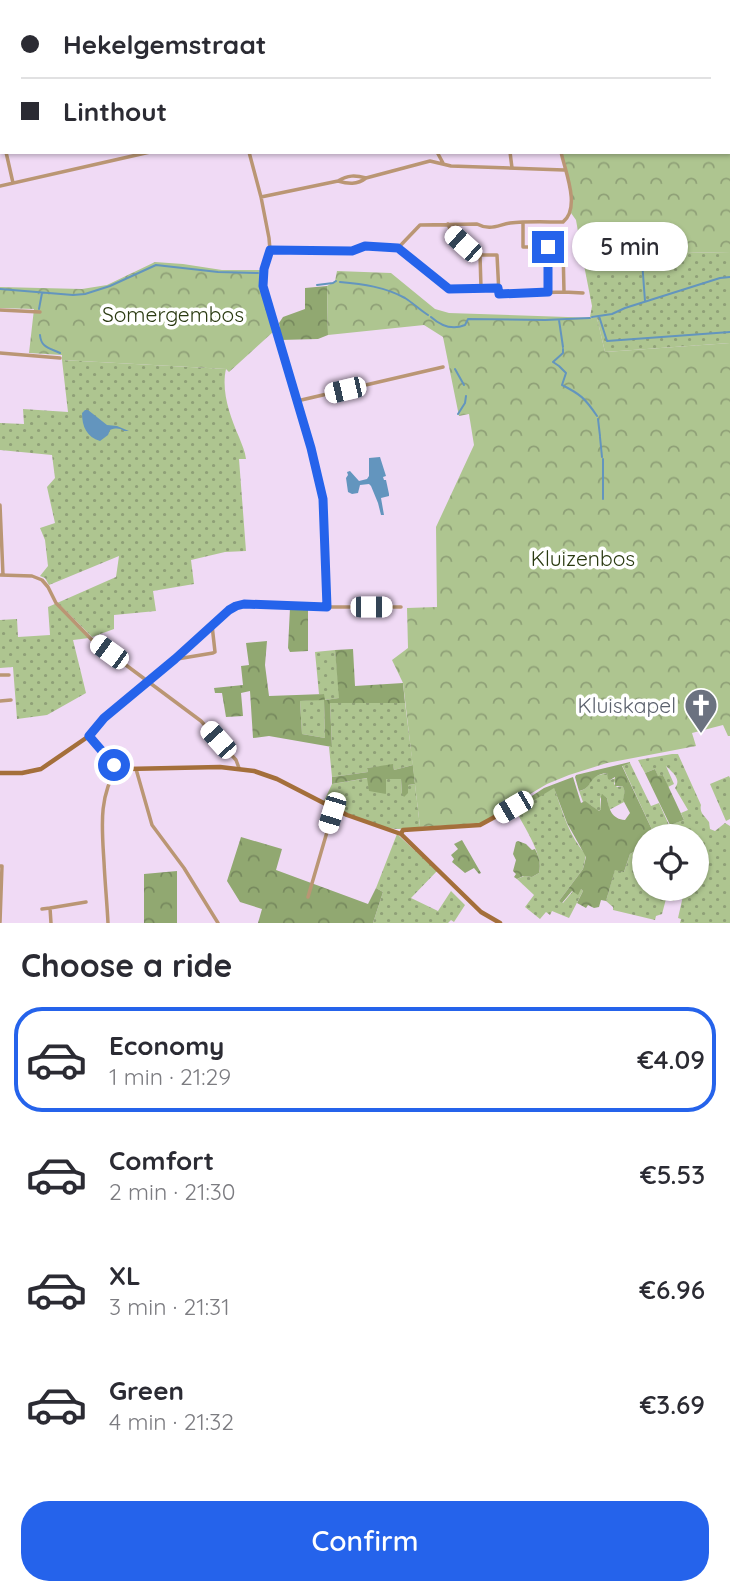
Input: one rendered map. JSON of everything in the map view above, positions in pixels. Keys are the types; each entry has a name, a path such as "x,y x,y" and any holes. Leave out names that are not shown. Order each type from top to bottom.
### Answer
{"street":[{"path":"6,154 13,183"},
{"path":"0,186 141,154"},
{"path":"250,154 269,238 270,250 264,269 263,286 311,448 323,499 327,607"},
{"path":"430,160 434,154"},
{"path":"437,154 443,163"},
{"path":"510,154 512,168"},
{"path":"398,248 420,225 477,223 482,227 500,227 509,223 563,222 571,212 572,197 561,154"},
{"path":"338,181 349,184 430,160 451,166 564,170"},
{"path":"261,197 356,175 366,178"},
{"path":"523,223 523,247 564,247 564,292"},
{"path":"448,224 451,232 476,255 497,255 499,294 583,293"},
{"path":"270,250 352,251 365,246 398,248 449,289 498,288"},
{"path":"548,247 548,292"},
{"path":"480,255 481,288"},
{"path":"0,310 38,312"},
{"path":"0,353 60,358"},
{"path":"297,401 443,367"},
{"path":"0,505 1,575 32,576 42,580 56,603 91,639 201,721 236,760 239,768"},
{"path":"0,773 22,773 41,769 89,736 104,718 236,606 401,607"},
{"path":"175,659 215,652 212,625"},
{"path":"0,675 9,675"},
{"path":"0,701 11,701"},
{"path":"89,736 111,762 118,766 239,768 277,779 361,821 401,834 481,912 499,923"},
{"path":"108,923 101,826 106,790 118,766"},
{"path":"135,768 152,825 184,868 218,923"},
{"path":"401,834 403,830 480,825 513,807"},
{"path":"308,897 334,808"},
{"path":"0,866 0,922"},
{"path":"42,909 86,902"},
{"path":"50,908 51,923"}],"green space":[{"path":"561,154 730,154 730,252 582,255 576,220 571,213 572,197"},
{"path":"730,252 730,343 605,352 597,318 590,317 592,306 582,255"},
{"name":"Somergembos","path":"155,262 222,270 263,270 263,284 275,325 273,332 229,372 226,369 62,360 62,355 29,353 34,309 0,308 0,287 82,289 107,285"},
{"name":"Kluizenbos","path":"337,271 391,273 435,309 449,313 597,318 605,352 730,343 730,736 723,725 692,733 696,746 607,763 569,775 547,784 481,823 420,827 403,683 392,660 408,648 407,608 437,607 436,527 474,445 469,414 459,416 443,337 424,325 328,335 327,286 335,281"},
{"path":"327,286 328,335 318,339 280,340 277,329 280,328 279,323 283,317 305,309 305,288"},
{"path":"62,360 226,369 227,403 246,459 239,459 246,551 225,552 191,560 194,584 153,591 156,611 114,615 114,629 92,637 58,603 89,638 73,640 86,693 47,715 17,719 13,667 0,668 0,620 17,619 18,637 50,635 48,607 116,577 119,556 49,585 45,578 40,576 48,566 45,540 40,528 55,523 47,487 55,478 52,455 0,450 0,423 24,424 23,409 68,412"},
{"path":"290,608 308,608 308,651 290,652 288,648"},
{"path":"267,641 265,665 269,696 324,694 325,700 339,698 335,650 353,649 355,686 403,683 405,703 330,703 332,747 269,736 253,738 250,691 241,693 243,716 226,717 222,693 215,693 214,688 243,685 241,666 249,665 246,643","holes":["324,700 325,738 302,734 300,701"]},
{"path":"335,650 340,698 324,700 325,738 302,734 300,701 324,699 324,694 319,694 315,652"},
{"path":"330,703 405,703 413,765 394,770 393,765 367,768 368,772 332,777 329,747 332,746"},
{"path":"678,754 702,812 709,822 710,829 715,831 725,823 730,826 730,923 680,923 681,919 678,918 682,901 709,901 709,824 672,824 684,820 681,813 688,810 675,788 677,779 666,766 674,784 668,787 663,775 658,777 655,769 645,773 638,760"},
{"path":"630,762 622,766 649,824 632,824 632,853 624,872 615,870 606,901 601,900 599,907 594,908 588,905 586,908 577,903 583,891 581,889 578,895 572,891 562,903 559,901 583,869 586,857 567,823 554,788 518,810 515,807 544,788 573,777 581,803 585,801 599,811 602,794 607,798 614,816 625,820 630,813 623,800 624,789 622,786 615,786 615,777 610,780 607,773 601,774 579,791 576,775"},
{"path":"630,763 651,806 659,803 669,824 649,824 622,765"},
{"path":"393,764 394,770 413,765 415,784 408,785 408,793 404,797 401,779 386,779 386,794 369,791 367,778 332,784 332,777 368,772 367,768"},
{"path":"655,769 658,776 663,775 684,820 670,824 645,773"},
{"path":"607,773 610,780 616,778 614,784 617,787 624,788 624,802 609,810 607,798 602,795 599,811 583,802 579,791 587,787 595,776"},
{"path":"729,776 730,819 726,821 710,784"},
{"path":"368,778 386,794 386,779 401,779 402,794 408,785 415,784 420,827 398,829 379,826 324,801 332,784"},
{"path":"554,787 571,831 586,855 583,869 559,901 563,903 573,891 583,891 569,918 552,911 550,915 546,912 540,919 525,907 534,895 517,879 539,873 540,865 531,839 514,807 518,810"},
{"path":"397,834 437,871 411,898 438,911 451,891 465,905 454,922 373,923 383,892 376,888"},
{"path":"241,837 282,849 276,870 368,904 376,888 383,892 373,923 258,923 262,909 240,902 227,881"},
{"path":"462,840 481,873 474,868 465,873 452,862 454,859 451,855 458,849 454,844"},
{"path":"518,841 532,850 535,849 538,855 539,873 532,877 514,877 516,860 513,854"},
{"path":"632,853 632,901 665,901 662,914 656,916 655,920 613,910 606,901 615,869 624,872"},
{"path":"177,871 177,923 144,923 144,874"}],"water":[{"path":"85,410 107,425 129,431 112,429 100,441 95,439 84,427 82,413"},
{"path":"380,457 389,494 381,498 384,515 381,515 369,484 360,485 358,493 352,494 348,492 346,478 347,472 350,471 359,481 367,479 369,458"}],"waterway":[{"path":"642,261 645,301"},
{"path":"0,289 85,294 156,265 218,272 258,273"},
{"path":"592,317 612,314 730,277"},
{"path":"317,285 336,281"},
{"path":"340,282 390,291 428,315"},
{"path":"39,309 42,293"},
{"path":"599,316 607,341 730,332"},
{"path":"431,317 452,327 465,325 468,319 590,318"},
{"path":"559,320 563,347"},
{"path":"40,335 44,345 60,353"},
{"path":"563,349 563,353 553,362 566,373 562,385 582,397 597,416"},
{"path":"455,369 464,385"},
{"path":"458,414 466,396"},
{"path":"598,419 600,436"},
{"path":"600,437 602,457"},
{"path":"603,459 603,499"}],"place":[{"name":"Kluiskapel","path":"701,735"}],"route":[{"path":"114,765 89,736 104,718 229,610 244,604 327,607 323,499 311,448 263,286 262,277 270,250 352,251 365,246 398,248 449,289 498,288 499,294 548,292 548,247"}]}
